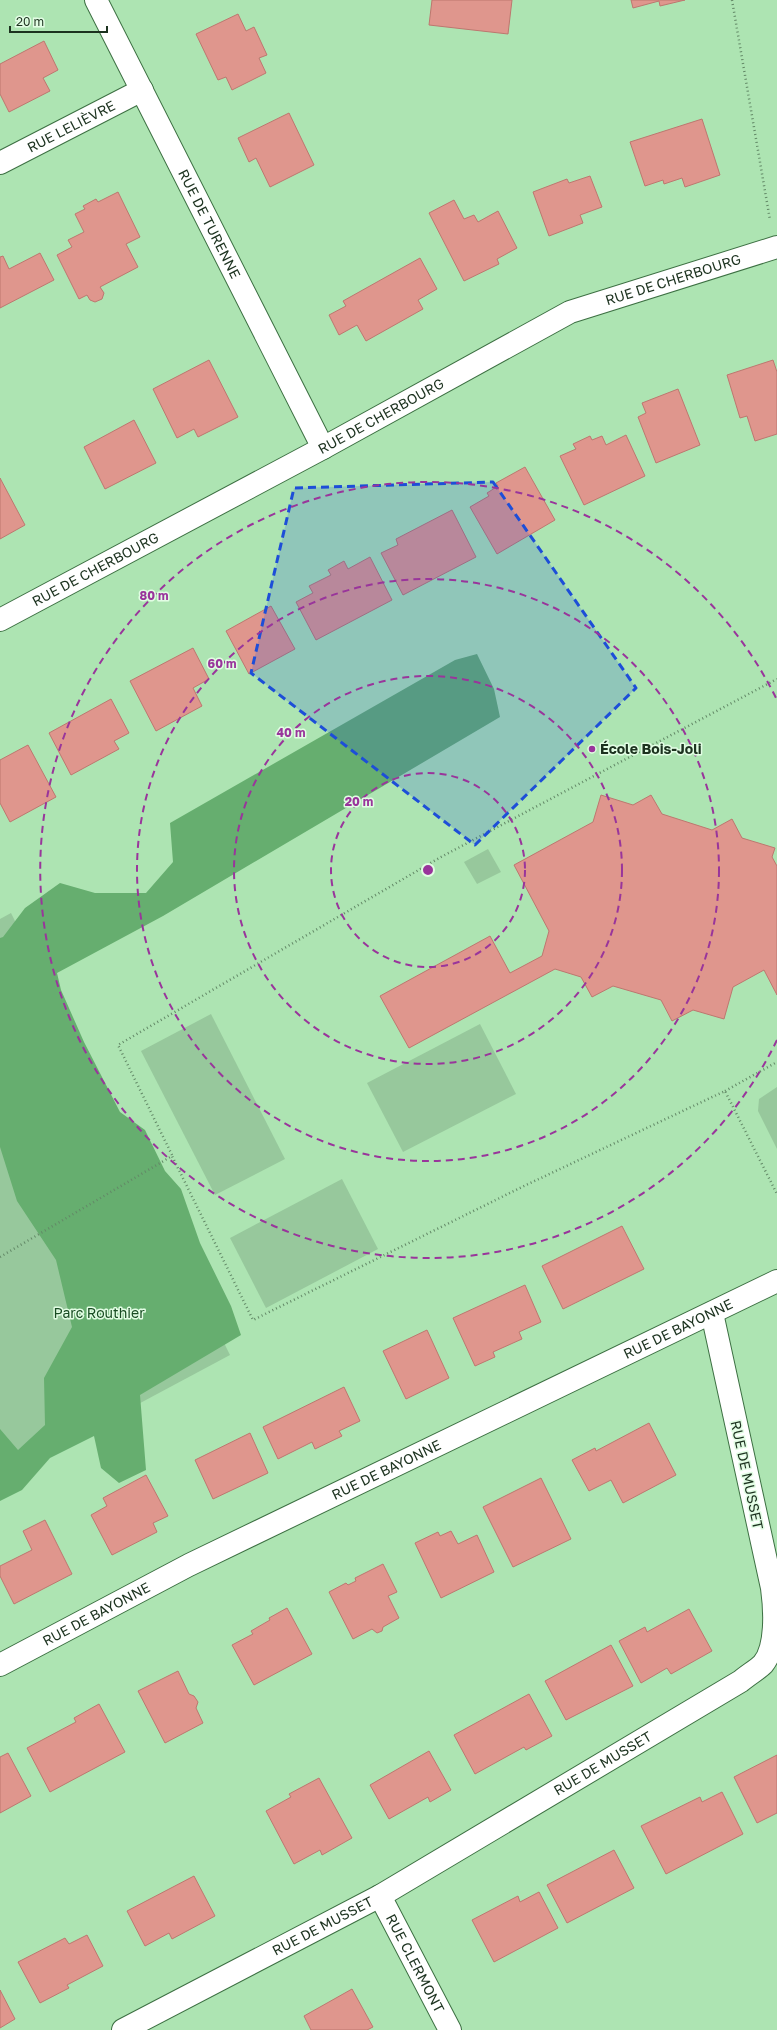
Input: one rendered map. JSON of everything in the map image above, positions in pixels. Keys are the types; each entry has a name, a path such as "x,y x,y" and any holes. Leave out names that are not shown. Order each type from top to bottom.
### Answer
{"street":[{"name":"RUE DE TURENNE","path":"96,0 323,448"},
{"name":"RUE LELIÈVRE","path":"0,163 142,90"},
{"name":"RUE DE CHERBOURG","path":"0,620 323,448 570,312 776,247"},
{"name":"RUE DE BAYONNE","path":"0,1665 189,1565 777,1281"},
{"name":"RUE DE MUSSET","path":"123,2030 380,1896 741,1680 765,1664 775,1644 777,1620 772,1588 712,1313"},
{"name":"RUE CLERMONT","path":"380,1896 450,2030"}],"path":[{"path":"732,0 776,247"},
{"path":"777,679 441,857 118,1045 253,1320 524,1186 725,1091 777,1062"},
{"path":"725,1091 777,1194"},
{"path":"0,1257 172,1156"}],"highlighted area":[{"path":"493,482 636,688 475,845 251,673 294,488"}],"green space":[{"path":"477,654 494,689 500,717 163,916 57,973 61,990 84,1042 120,1112 145,1130 165,1171 181,1189 200,1243 231,1306 241,1335 140,1395 146,1470 119,1483 101,1468 94,1436 50,1458 22,1490 0,1501 0,1429 18,1450 45,1425 44,1378 72,1327 56,1260 17,1201 0,1147 0,938 3,937 25,908 60,883 95,893 146,893 173,862 170,823 455,660"},
{"path":"488,849 501,872 477,884 464,862"},
{"name":"Parc Routhier","path":"11,913 230,1355 0,1478 0,919"},
{"path":"211,1014 285,1159 215,1195 141,1051"},
{"path":"480,1024 516,1094 403,1152 367,1083"},
{"path":"777,1087 777,1149 758,1111 759,1099"},
{"path":"342,1179 378,1249 266,1308 230,1238"}],"building":[{"path":"432,0 512,0 508,34 429,25"},
{"path":"631,0 685,0 660,6 659,1 633,8"},
{"path":"238,14 246,31 254,27 267,55 259,58 266,73 232,90 226,77 218,80 196,34"},
{"path":"44,41 58,70 43,78 50,91 9,112 0,94 0,64"},
{"path":"289,113 314,165 270,187 256,158 249,162 238,138"},
{"path":"702,119 720,175 685,187 682,178 664,184 663,180 645,186 630,142"},
{"path":"590,176 602,207 580,215 583,223 549,236 533,192 567,179 569,183"},
{"path":"118,192 140,237 126,244 138,267 100,287 104,293 102,299 95,302 90,300 87,295 79,299 57,255 72,247 68,240 84,232 75,214 85,209 83,206 96,199 98,202"},
{"path":"454,200 464,219 474,215 478,222 498,211 517,248 497,259 499,264 464,281 429,213"},
{"path":"40,253 54,280 0,308 0,257 3,256 9,269"},
{"path":"420,258 437,289 418,300 423,309 366,341 357,325 339,335 329,315 346,306 343,301"},
{"path":"209,360 238,417 198,437 194,429 177,438 153,389"},
{"path":"773,360 777,372 777,434 755,441 747,416 740,418 727,375"},
{"path":"678,389 700,445 656,463 638,417 646,413 642,403"},
{"path":"134,420 156,463 105,489 84,447"},
{"path":"626,435 645,476 584,505 560,456 576,449 573,444 590,436 592,440 602,436 606,445"},
{"path":"525,467 555,520 497,554 470,507 489,496 487,493 498,486 496,483"},
{"path":"0,478 25,525 0,539"},
{"path":"452,510 476,557 403,595 381,553 398,545 396,539"},
{"path":"370,557 392,600 316,640 296,602 313,593 309,586 331,575 328,570 344,561 348,569"},
{"path":"271,606 295,649 249,674 226,631"},
{"path":"193,648 209,679 193,688 202,706 156,731 130,681"},
{"path":"111,699 129,733 114,741 119,749 71,775 49,733"},
{"path":"28,745 56,797 10,822 0,803 0,760"},
{"path":"601,795 633,805 651,795 662,814 712,830 732,819 742,838 775,848 772,857 777,866 777,995 764,970 733,987 724,1019 693,1010 672,1021 661,1000 613,986 592,997 581,977 555,969 409,1048 380,996 490,936 510,973 542,956 549,931 514,865 593,822"},
{"path":"622,1226 644,1269 563,1309 542,1266"},
{"path":"525,1285 541,1322 519,1332 522,1339 493,1352 495,1357 475,1366 453,1318"},
{"path":"427,1330 449,1378 406,1399 383,1351"},
{"path":"344,1387 360,1421 339,1431 342,1436 315,1449 312,1442 278,1459 263,1427"},
{"path":"649,1423 676,1475 623,1503 611,1480 589,1491 572,1460 595,1448 596,1451"},
{"path":"250,1433 268,1473 213,1499 195,1460"},
{"path":"146,1475 168,1516 153,1523 157,1532 112,1555 91,1515 107,1506 103,1498"},
{"path":"541,1478 571,1539 513,1567 483,1507"},
{"path":"45,1520 72,1574 14,1604 0,1576 0,1566 32,1550 23,1531"},
{"path":"451,1531 458,1544 477,1535 494,1572 441,1598 415,1543 438,1532 440,1536"},
{"path":"383,1564 397,1592 388,1596 399,1618 383,1627 382,1631 377,1633 372,1629 353,1639 329,1592 346,1583 348,1585 356,1581 355,1578"},
{"path":"287,1608 312,1654 254,1685 232,1645 253,1634 251,1631 270,1620 269,1618"},
{"path":"689,1609 712,1651 671,1674 667,1668 641,1683 619,1641 645,1627 647,1632"},
{"path":"611,1645 633,1686 566,1720 545,1681"},
{"path":"178,1671 189,1694 194,1696 198,1702 196,1708 203,1723 165,1743 138,1691"},
{"path":"529,1694 552,1736 526,1750 524,1747 475,1774 454,1735"},
{"path":"99,1704 125,1752 50,1792 27,1748 76,1722 74,1718"},
{"path":"429,1751 451,1790 430,1802 428,1797 389,1819 370,1785"},
{"path":"8,1753 31,1796 0,1813 0,1757"},
{"path":"777,1755 777,1813 757,1823 734,1777"},
{"path":"319,1778 352,1838 322,1855 320,1850 294,1864 266,1811 291,1797 289,1794"},
{"path":"722,1792 743,1834 666,1874 641,1826 700,1797 702,1802"},
{"path":"614,1850 634,1888 567,1923 547,1885"},
{"path":"194,1876 215,1916 172,1939 169,1933 145,1946 127,1911"},
{"path":"539,1892 558,1928 494,1962 472,1920 518,1896 520,1902"},
{"path":"87,1935 103,1966 67,1985 69,1988 40,2003 18,1962 65,1938 69,1944"},
{"path":"352,1989 373,2027 367,2030 311,2030 304,2016"},
{"path":"0,1990 15,2019 0,2028"}],"place":[{"name":"École Bois-Joli","path":"592,749"}]}
